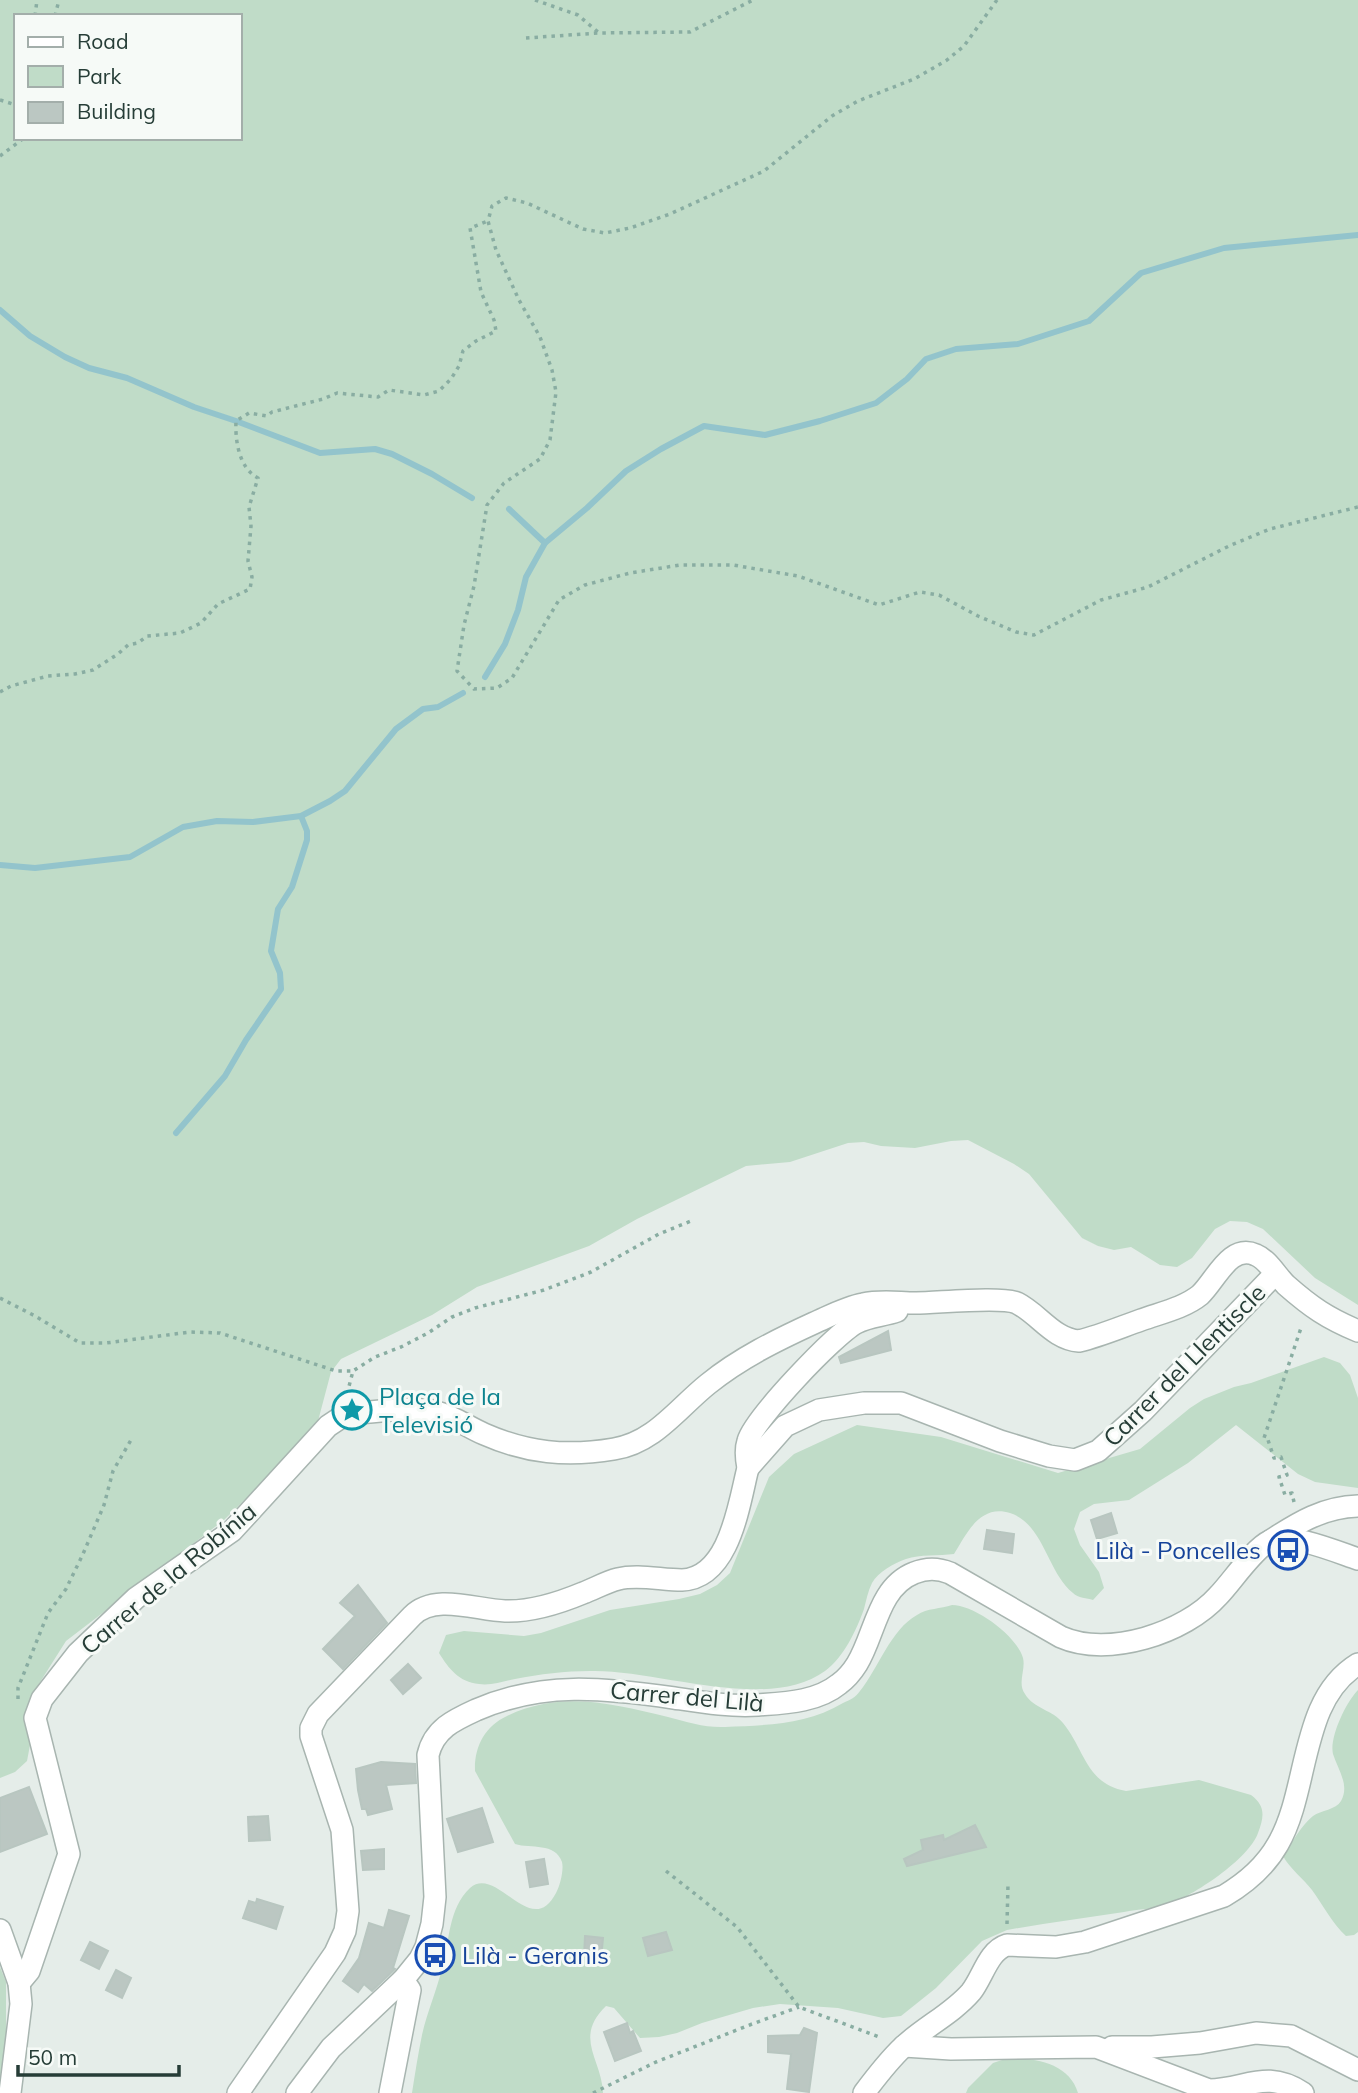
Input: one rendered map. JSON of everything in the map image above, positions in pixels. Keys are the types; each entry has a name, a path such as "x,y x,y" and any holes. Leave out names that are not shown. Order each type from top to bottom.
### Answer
{"street":[{"name":"Carrer de la Robínia","path":"35,1718 41,1699 78,1653 114,1617 136,1598 232,1531 328,1426 346,1414 427,1410 451,1417 507,1444 541,1452 578,1453 614,1449 642,1440 656,1431 709,1383 758,1350 852,1307 877,1302 1009,1301 1023,1307 1062,1337 1079,1341 1192,1301 1208,1287 1232,1256 1238,1253 1244,1251 1258,1256 1275,1274"},
{"path":"1275,1274 1311,1307 1358,1331"},
{"name":"Carrer del Llentiscle","path":"748,1468 785,1426 819,1410 864,1403 901,1403 1000,1441 1048,1456 1075,1460 1098,1451 1143,1411 1275,1274"},
{"path":"238,2093 335,1953 347,1921 342,1830 311,1736 311,1728 318,1714 412,1616 427,1605 524,1610 561,1601 623,1578 684,1580 702,1574 715,1562 726,1545 748,1468 748,1439 765,1413 837,1337 854,1324 916,1303"},
{"name":"Carrer del Lilà","path":"297,2093 331,2048 403,1980 426,1947 435,1897 428,1755 434,1738 461,1717 527,1693 571,1688 612,1689 704,1702 756,1705 813,1698 839,1684 858,1663 892,1588 908,1575 929,1569 941,1569 950,1573 1072,1642 1096,1646 1111,1645 1171,1629 1203,1612 1253,1555 1269,1541 1320,1512 1358,1506"},
{"path":"1269,1541 1288,1539 1358,1559"},
{"path":"864,2093 904,2046 955,2008 973,1990 997,1950 1007,1945 1056,1947 1085,1942 1205,1903 1240,1886 1268,1859 1279,1844 1287,1827 1308,1746 1325,1698 1340,1678 1358,1664"},
{"path":"19,1983 29,1971 69,1854 35,1718"},
{"path":"0,1930 19,1983 21,2017 10,2093"},
{"path":"390,2093 410,1990 403,1980"},
{"path":"904,2046 951,2049 1152,2048 1256,2033 1291,2036 1358,2070"},
{"path":"1096,2047 1209,2090 1266,2081 1283,2082 1303,2093"}],"path":[{"path":"535,0 578,15 599,33"},
{"path":"526,38 599,33 690,32 753,0"},
{"path":"997,0 964,46 947,61 832,116 764,171 670,215 630,229 605,233 583,229 527,203 506,198 492,206 488,221 496,250 540,337 552,370 556,392 550,440 540,459 504,483 487,505 457,671 474,689 496,688 512,678 559,600 586,585 630,573 680,565 733,565 797,576 878,605 920,592 939,595 978,616 1016,632 1034,635 1101,600 1148,587 1229,546 1270,529 1358,507"},
{"path":"0,156 21,140"},
{"path":"0,692 11,686 48,676 93,670 128,645 138,643 147,636 180,633 201,623 218,604 250,589 252,578 248,561 251,526 249,507 258,478 250,473 240,454 236,421 249,412 267,416 296,404 323,400 337,393 378,397 389,390 424,395 439,391 452,379 463,351 496,331 481,292 470,228 488,221"},
{"path":"0,1298 80,1343 106,1343 190,1332 220,1333 336,1371 353,1371 375,1357 428,1334 452,1317 475,1308 534,1293 591,1272 659,1234 691,1221"},
{"path":"1296,1510 1292,1493 1285,1495 1279,1477 1287,1475 1281,1457 1274,1458 1268,1440 1264,1438 1303,1323 1311,1307"},
{"path":"35,1718 18,1702 18,1688 48,1613 66,1589 83,1554 104,1505 113,1471 131,1440"},
{"path":"666,1871 737,1927 799,2007 904,2046"},
{"path":"1007,1884 1007,1945"},
{"path":"593,2093 656,2062 799,2007"}],"green space":[{"path":"0,0 1358,0 1358,1305 1315,1278 1263,1229 1247,1222 1230,1221 1215,1229 1192,1258 1177,1267 1160,1265 1131,1247 1114,1250 1098,1246 1082,1238 1029,1174 968,1140 915,1148 864,1142 848,1143 790,1162 746,1166 637,1219 589,1246 477,1287 432,1315 341,1359 331,1372 318,1421 298,1448 224,1520 66,1641 30,1698 30,1745 27,1761 15,1772 0,1778"},
{"path":"1324,1357 1340,1363 1350,1375 1358,1398 1358,1488 1315,1482 1298,1474 1236,1425 1188,1463 1129,1500 1094,1504 1080,1512 1074,1529 1080,1545 1099,1572 1104,1588 1093,1600 1075,1595 1064,1584 1031,1527 1010,1513 1000,1511 983,1516 976,1522 954,1554 911,1557 882,1572 872,1583 861,1617 844,1651 825,1671 801,1683 774,1688 743,1689 617,1672 590,1671 543,1674 484,1684 460,1678 439,1653 446,1635 464,1631 524,1636 541,1633 610,1610 700,1594 717,1585 730,1573 769,1477 794,1454 857,1425 941,1437 1058,1473 1140,1449 1204,1399"},
{"path":"952,1605 983,1616 1013,1640 1023,1658 1022,1685 1025,1694 1033,1703 1063,1723 1094,1774 1102,1781 1126,1791 1199,1780 1251,1795 1256,1799 1262,1812 1260,1827 1253,1843 1244,1854 1191,1894 1167,1905 1007,1930 982,1941 936,1988 901,2016 883,2018 838,2008 780,2004 753,2008 677,2033 640,2038 614,2008 606,2006 591,2028 590,2039 603,2093 412,2093 424,2026 440,1976 457,1905 463,1896 470,1888 480,1883 491,1885 525,1906 536,1909 546,1906 556,1893 561,1878 562,1862 554,1851 515,1844 475,1771 476,1754 482,1738 493,1725 527,1708 567,1701 607,1704 711,1727 756,1726 800,1720 855,1697 892,1639 908,1621 925,1611"},
{"path":"1358,1690 1358,1932 1346,1936 1283,1856 1308,1820 1341,1801 1344,1783 1332,1747 1344,1711"},
{"path":"0,1967 6,1982 6,2093 0,2093"},
{"path":"1008,2058 1050,2064 1067,2075 1078,2093 966,2093 993,2063"}],"building":[{"path":"888,1331 891,1350 841,1363 839,1357"},
{"path":"1111,1513 1117,1533 1097,1539 1091,1520"},
{"path":"987,1530 1014,1534 1012,1553 984,1549"},
{"path":"358,1585 387,1623 343,1669 323,1649 355,1616 340,1603"},
{"path":"408,1664 421,1678 403,1694 391,1680"},
{"path":"381,1762 415,1764 416,1783 386,1785 392,1809 368,1815 366,1809 362,1809 356,1769"},
{"path":"29,1787 47,1834 0,1852 0,1798"},
{"path":"482,1808 493,1842 458,1852 447,1819"},
{"path":"268,1816 270,1840 249,1841 248,1817"},
{"path":"975,1825 986,1847 907,1866 904,1859 923,1850 921,1840 943,1835 944,1840"},
{"path":"384,1849 384,1869 363,1870 361,1851"},
{"path":"544,1859 548,1884 530,1887 526,1862"},
{"path":"257,1899 283,1907 276,1929 243,1918 249,1901 256,1903"},
{"path":"389,1910 409,1916 393,1968 395,1969 372,1991 364,1984 358,1992 343,1981 359,1958 369,1923 384,1928"},
{"path":"666,1932 672,1950 648,1956 643,1938"},
{"path":"585,1936 603,1938 601,1960 584,1957"},
{"path":"90,1942 108,1951 99,1969 81,1960"},
{"path":"116,1970 131,1978 122,1998 106,1990"},
{"path":"627,2023 641,2051 615,2061 604,2032"},
{"path":"804,2028 817,2033 809,2092 787,2089 791,2054 768,2052 768,2036 800,2035"}],"waterway":[{"path":"485,677 505,644 518,610 526,577 545,543 626,471 704,426 765,435 820,421 876,403 907,379 926,359 956,349 1018,344 1089,321 1141,273 1224,248 1358,235"},
{"path":"0,310 30,336 89,368 127,378 194,407 320,453 375,449 392,454 472,498"},
{"path":"509,509 545,543"},
{"path":"0,865 35,868 130,857 183,827 217,821 253,822 301,816 345,791 396,729 423,709 438,707 463,693"},
{"path":"176,1133 225,1076 281,989 280,973 271,951 278,909 292,887 307,840 307,831 301,816"}],"place":[{"name":"Plaça de la Televisió","path":"352,1410"},
{"name":"Lilà - Poncelles","path":"1288,1550"},
{"name":"Lilà - Geranis","path":"435,1955"}]}
